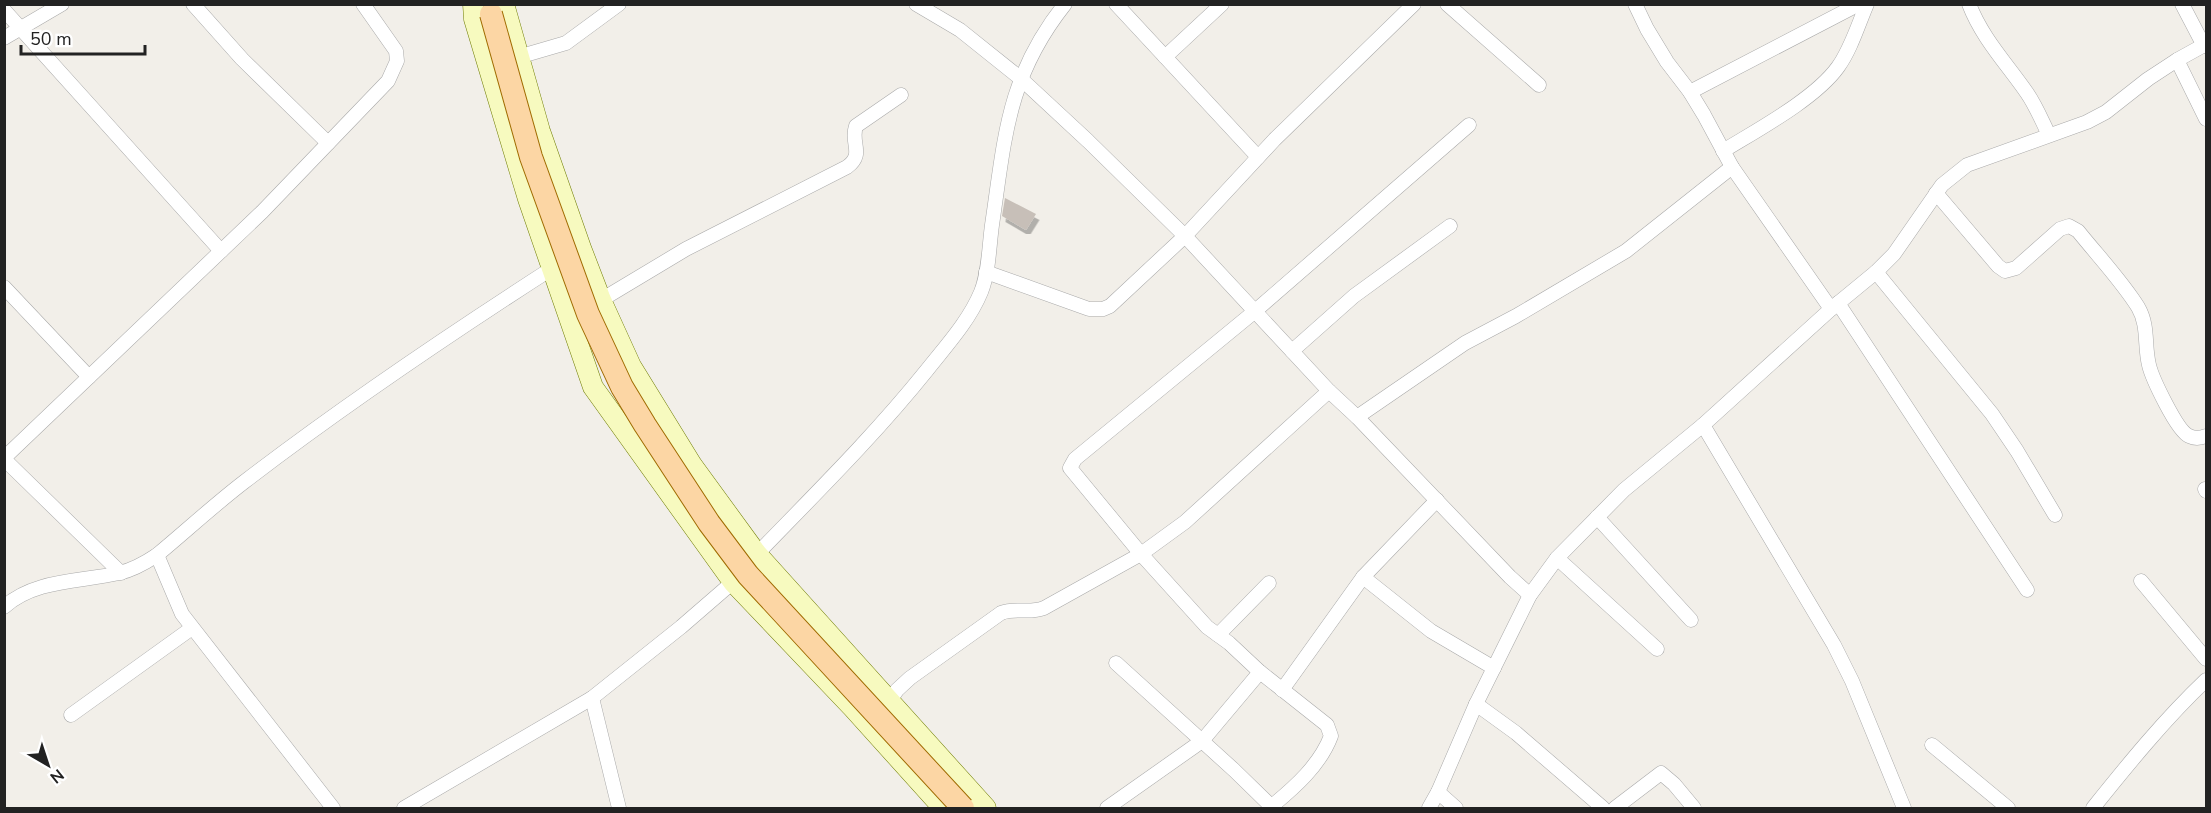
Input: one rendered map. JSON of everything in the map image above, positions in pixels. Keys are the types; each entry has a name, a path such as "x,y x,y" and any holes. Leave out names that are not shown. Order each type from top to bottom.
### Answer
{"main road":[{"path":"489,8 521,126 555,226 603,350 639,416 709,523 748,574 963,808"}],"street":[{"path":"4,38 62,4"},
{"path":"193,4 242,59 328,144"},
{"path":"121,573 4,459 221,251 388,81 397,61 396,51 363,4"},
{"path":"518,57 566,43 619,4"},
{"path":"916,4 960,30 1020,78 1185,236 1329,391 1530,595"},
{"path":"757,554 862,446 931,365 976,303 986,272 1004,132 1020,78 1038,43 1065,4"},
{"path":"1116,4 1258,157"},
{"path":"1165,57 1222,4"},
{"path":"986,272 1089,309 1103,309 1120,298 1185,236 1258,157 1414,4"},
{"path":"1447,4 1539,85"},
{"path":"1626,4 1637,9 1667,62 1690,92 1732,167 1835,306 2027,590"},
{"path":"1690,92 1858,4"},
{"path":"1724,151 1811,93 1829,78 1839,65 1867,4"},
{"path":"1968,4 1989,42 2029,95 2049,135"},
{"path":"1428,808 1438,792 1476,704 1530,595 1557,558 1624,490 1703,425 1876,272 1894,254 1936,193 1953,175 1967,165 2087,122 2106,112 2148,79 2177,60 2205,45 2182,4"},
{"path":"942,808 852,706 733,582 593,387 506,132 474,19 489,8 518,57 540,131 601,300 632,366 692,465 757,554 986,808"},
{"path":"4,10 221,251"},
{"path":"2177,60 2206,119"},
{"path":"601,300 686,249 847,167 854,161 857,154 854,132 856,126 901,95"},
{"path":"1116,663 1273,807 1310,771 1324,751 1331,736 1324,721 1260,672 1190,610 1070,468 1469,125"},
{"path":"1357,417 1465,344 1626,251 1732,167"},
{"path":"1936,193 1998,266 2005,271 2016,268 2060,229 2069,226 2078,231 2138,308 2146,331 2149,368 2177,424 2190,437 2206,436"},
{"path":"1292,351 1354,296 1450,226"},
{"path":"4,607 23,594 41,587 121,573 157,555 243,483 338,412 551,269"},
{"path":"1876,272 1992,414 2055,515"},
{"path":"4,286 89,377"},
{"path":"609,410 644,386"},
{"path":"889,702 897,690 910,678 1001,613 1010,610 1030,612 1044,608 1141,554 1201,507 1329,391"},
{"path":"1703,425 1834,645 1852,681 1904,808"},
{"path":"1282,690 1364,577 1437,500"},
{"path":"1597,517 1691,620"},
{"path":"157,555 175,601 192,628 333,808"},
{"path":"1557,558 1657,649"},
{"path":"1364,577 1431,631 1494,668"},
{"path":"2141,581 2206,660"},
{"path":"404,808 592,698 733,582"},
{"path":"1218,635 1269,583"},
{"path":"71,715 192,628"},
{"path":"1107,808 1202,741 1260,672"},
{"path":"2093,808 2169,717 2206,680"},
{"path":"592,698 619,808"},
{"path":"1476,704 1516,733 1603,808"},
{"path":"1932,745 2008,808"},
{"path":"1615,808 1661,773 1674,784 1694,808"},
{"path":"1438,792 1456,808"}],"building":[{"path":"1005,198 1036,214 1026,230 1002,216"}]}
